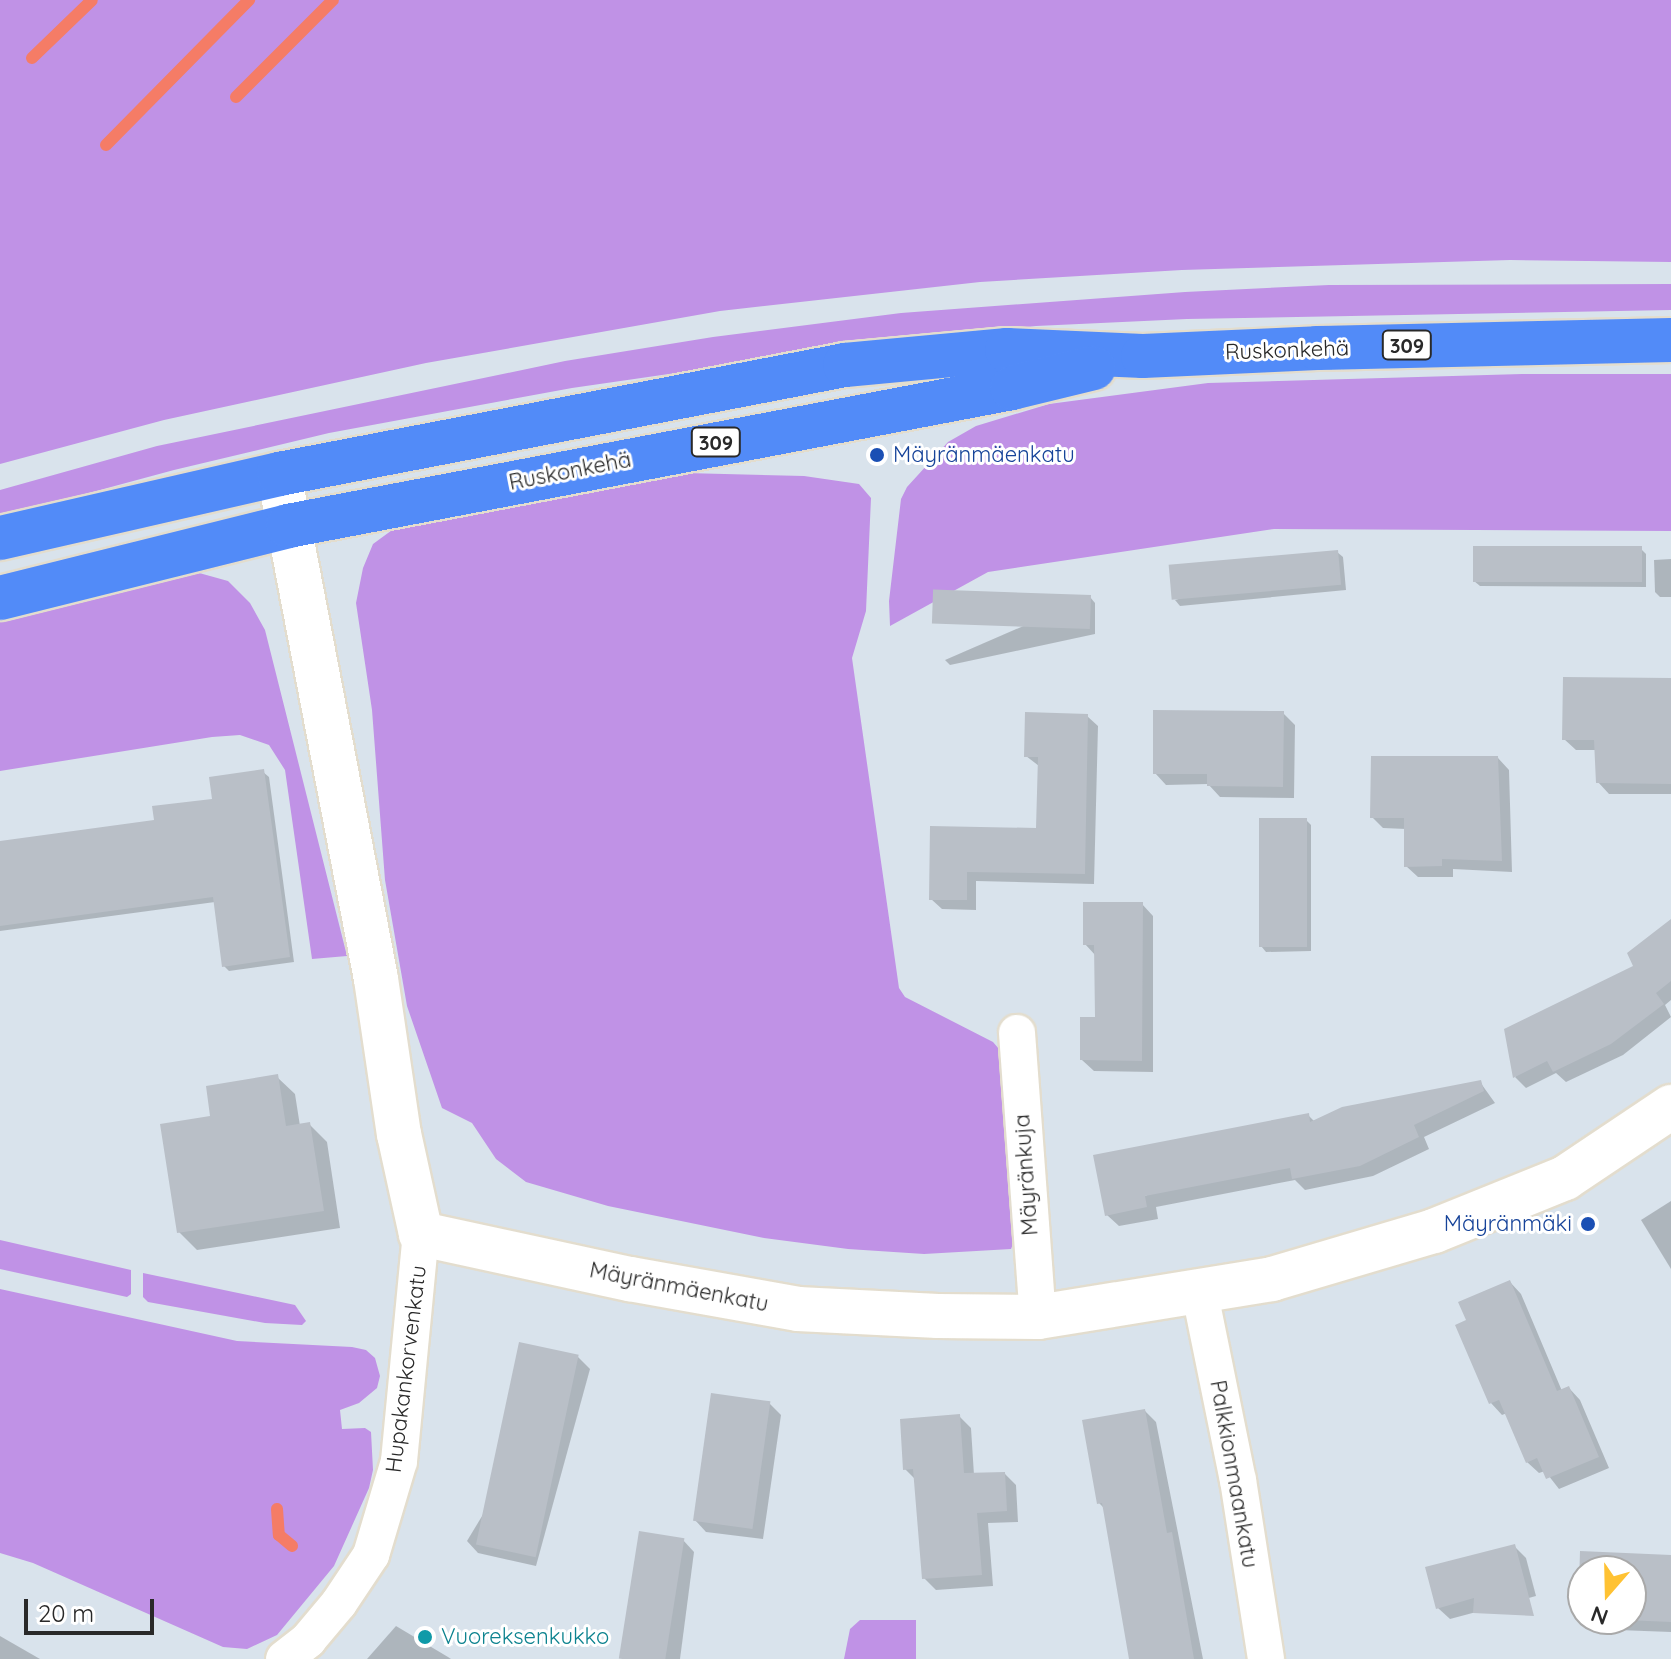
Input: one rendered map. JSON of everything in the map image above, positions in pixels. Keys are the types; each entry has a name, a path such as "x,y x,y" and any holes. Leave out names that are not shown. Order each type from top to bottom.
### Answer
{"main road":[{"name":"Ruskonkehä","path":"0,538 279,474 845,365 1007,350 1143,356 1317,348 1671,340"},
{"name":"Ruskonkehä","path":"0,598 288,526 1012,388 1143,356"}],"street":[{"path":"279,474 376,979 399,1134 421,1234"},
{"name":"Mäyränkuja","path":"1017,1033 1038,1317"},
{"name":"Mäyränmäenkatu","path":"421,1234 630,1279 798,1309 1038,1317 1307,1271 1434,1231 1565,1178 1671,1107"},
{"name":"Hupakankorvenkatu","path":"284,1659 316,1630 371,1555 399,1461 421,1234"},
{"name":"Palkkionmaankatu","path":"1199,1289 1238,1480 1266,1659"}],"shaded area":[{"path":"0,0 1671,0 1671,262 1510,260 1182,270 980,282 720,311 426,363 164,420 0,464"},
{"path":"1671,284 1671,310 1187,319 1036,326 904,340 572,388 329,433 174,470 0,517 0,490 157,446 565,361 713,337 901,313 1185,292 1329,285"},
{"path":"1522,374 1671,374 1671,531 1274,529 988,572 890,626 889,601 901,499 907,487 948,442 976,426 1049,404 1208,383"},
{"path":"685,473 804,476 859,484 871,498 866,611 852,658 899,988 905,997 993,1042 999,1049 1015,1239 1011,1249 924,1254 848,1249 764,1238 608,1206 526,1182 496,1159 472,1123 442,1108 407,1006 385,880 372,710 356,603 363,568 373,544 399,525"},
{"path":"192,571 228,581 250,603 265,630 347,956 312,959 285,770 269,745 240,735 212,737 0,771 0,616"},
{"path":"0,1240 131,1270 131,1294 127,1297 0,1269"},
{"path":"143,1273 295,1305 306,1321 302,1325 265,1323 148,1302 143,1297"},
{"path":"0,1289 237,1341 352,1347 366,1350 375,1358 380,1376 377,1388 359,1403 340,1410 342,1429 365,1428 371,1432 373,1470 369,1488 334,1566 277,1635 247,1649 223,1647 33,1563 0,1553"},
{"path":"860,1620 916,1620 916,1659 844,1659 850,1629"}],"building":[{"path":"1473,546 1642,546 1642,582 1473,582"},
{"path":"1338,550 1341,585 1172,600 1169,565"},
{"path":"933,589 1091,595 1090,629 932,623"},
{"path":"1563,677 1671,678 1671,784 1596,783 1594,740 1562,740"},
{"path":"1153,710 1284,711 1283,787 1207,786 1207,774 1153,774"},
{"path":"1025,712 1088,714 1085,874 967,872 967,900 929,900 930,826 1036,828 1038,757 1024,757"},
{"path":"1371,756 1498,756 1502,861 1442,859 1442,866 1404,867 1404,818 1370,818"},
{"path":"264,769 290,957 222,967 213,897 0,926 0,841 154,820 152,806 212,799 209,777"},
{"path":"1259,818 1307,818 1307,947 1259,947"},
{"path":"1083,902 1143,902 1142,1061 1080,1060 1080,1017 1095,1017 1094,945 1083,945"},
{"path":"1671,919 1671,981 1656,993 1664,1004 1611,1044 1553,1072 1547,1061 1513,1078 1504,1029 1633,966 1627,953"},
{"path":"278,1074 286,1126 310,1122 324,1211 177,1233 160,1124 210,1116 206,1086"},
{"path":"1481,1080 1484,1091 1414,1125 1419,1137 1360,1166 1292,1179 1290,1168 1145,1196 1147,1207 1105,1216 1093,1155 1309,1113 1310,1122 1342,1107"},
{"path":"1510,1280 1557,1391 1569,1386 1599,1457 1546,1479 1537,1458 1526,1463 1499,1400 1489,1404 1455,1325 1466,1320 1458,1302"},
{"path":"519,1342 579,1355 536,1557 476,1544"},
{"path":"711,1393 770,1401 752,1529 693,1521"},
{"path":"1145,1409 1167,1533 1172,1532 1194,1659 1129,1659 1102,1503 1097,1504 1082,1420"},
{"path":"960,1414 964,1473 1005,1472 1007,1511 977,1513 982,1575 922,1579 913,1469 903,1470 900,1419"},
{"path":"639,1531 684,1538 665,1659 619,1658"},
{"path":"1515,1544 1534,1616 1473,1613 1474,1598 1436,1609 1425,1567"},
{"path":"1580,1551 1671,1555 1671,1622 1647,1621 1647,1555 1580,1555"}],"waterway":[{"path":"32,58 92,0"},
{"path":"106,145 249,0"},
{"path":"236,97 333,0"},
{"path":"277,1509 279,1535 292,1546"}],"place":[{"name":"Mäyränmäenkatu","path":"877,455"},
{"name":"Mäyränmäki","path":"1588,1224"},
{"name":"Vuoreksenkukko","path":"425,1637"}]}
